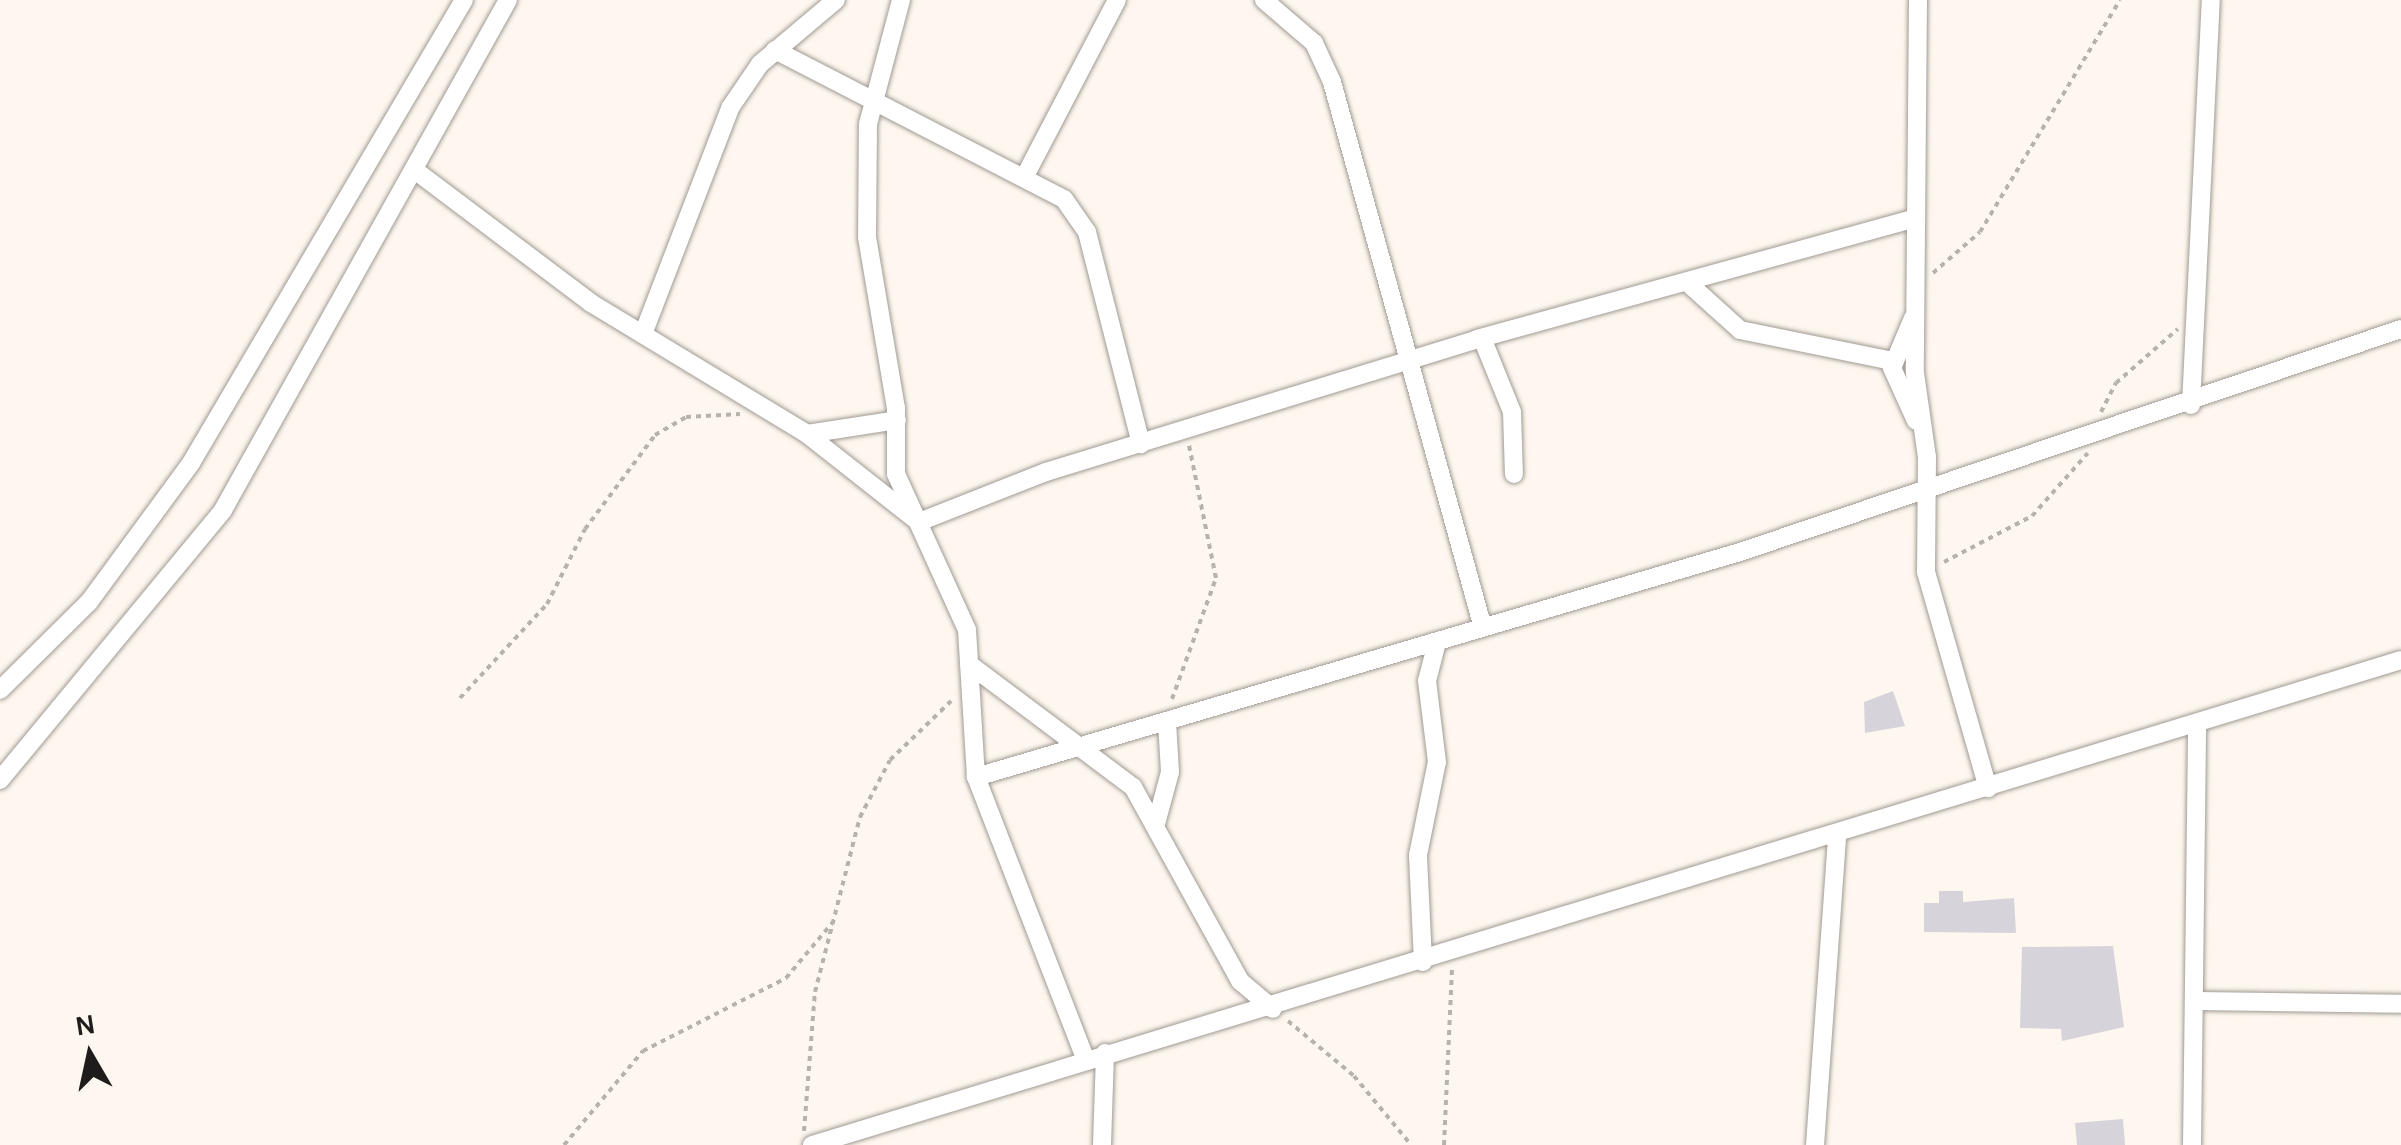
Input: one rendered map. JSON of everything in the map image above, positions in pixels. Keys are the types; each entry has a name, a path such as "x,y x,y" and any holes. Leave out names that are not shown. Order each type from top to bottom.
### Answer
{"street":[{"path":"0,690 89,602 191,463 464,0"},
{"path":"0,780 224,510 508,0"},
{"path":"643,334 723,123 775,50 836,0"},
{"path":"901,0 877,98 866,237 896,420 899,491 919,522 963,618 976,777 1086,1060"},
{"path":"1026,174 1117,0"},
{"path":"1264,0 1301,27 1326,67 1406,364 1483,628"},
{"path":"1918,0 1918,286 1914,315 1926,572 1988,788"},
{"path":"2191,405 2191,318 2211,0"},
{"path":"775,50 1026,174 1064,199 1086,232 1141,444"},
{"path":"416,171 643,334 807,434 919,522"},
{"path":"919,522 1141,444 1482,338 1916,218"},
{"path":"1688,282 1740,330 1892,361"},
{"path":"1914,315 1892,361 1918,426"},
{"path":"976,777 1437,642 1925,491 2191,405 2401,329"},
{"path":"1482,338 1512,412 1514,474"},
{"path":"807,434 896,420"},
{"path":"1423,962 1418,855 1437,762 1427,681 1437,642"},
{"path":"812,1145 1105,1053 1272,1009 1837,837 2401,660"},
{"path":"969,664 1076,746 1121,774 1156,824 1240,981 1272,1009"},
{"path":"1156,824 1170,772 1167,720"},
{"path":"2192,1145 2197,726"},
{"path":"1815,1145 1837,837"},
{"path":"2196,1001 2401,1004"},
{"path":"1102,1145 1105,1053"}],"path":[{"path":"1918,286 1980,232 2120,0"},
{"path":"1926,572 2032,516 2096,437 2111,389 2191,318"},
{"path":"460,698 547,604 585,529 655,435 686,417 766,411"},
{"path":"1167,720 1216,578 1184,431"},
{"path":"801,1145 816,992 873,787 970,685"},
{"path":"564,1145 642,1051 786,978 836,920"},
{"path":"1444,1145 1452,952"},
{"path":"1272,1009 1354,1076 1411,1145"}],"building":[{"path":"1893,691 1905,726 1865,733 1864,702"},
{"path":"1939,891 1963,891 1963,902 2014,898 2016,933 1924,932 1924,903 1939,903"},
{"path":"2113,946 2124,1027 2062,1041 2061,1029 2020,1028 2022,947"},
{"path":"2123,1119 2125,1145 2077,1145 2075,1123"}]}
